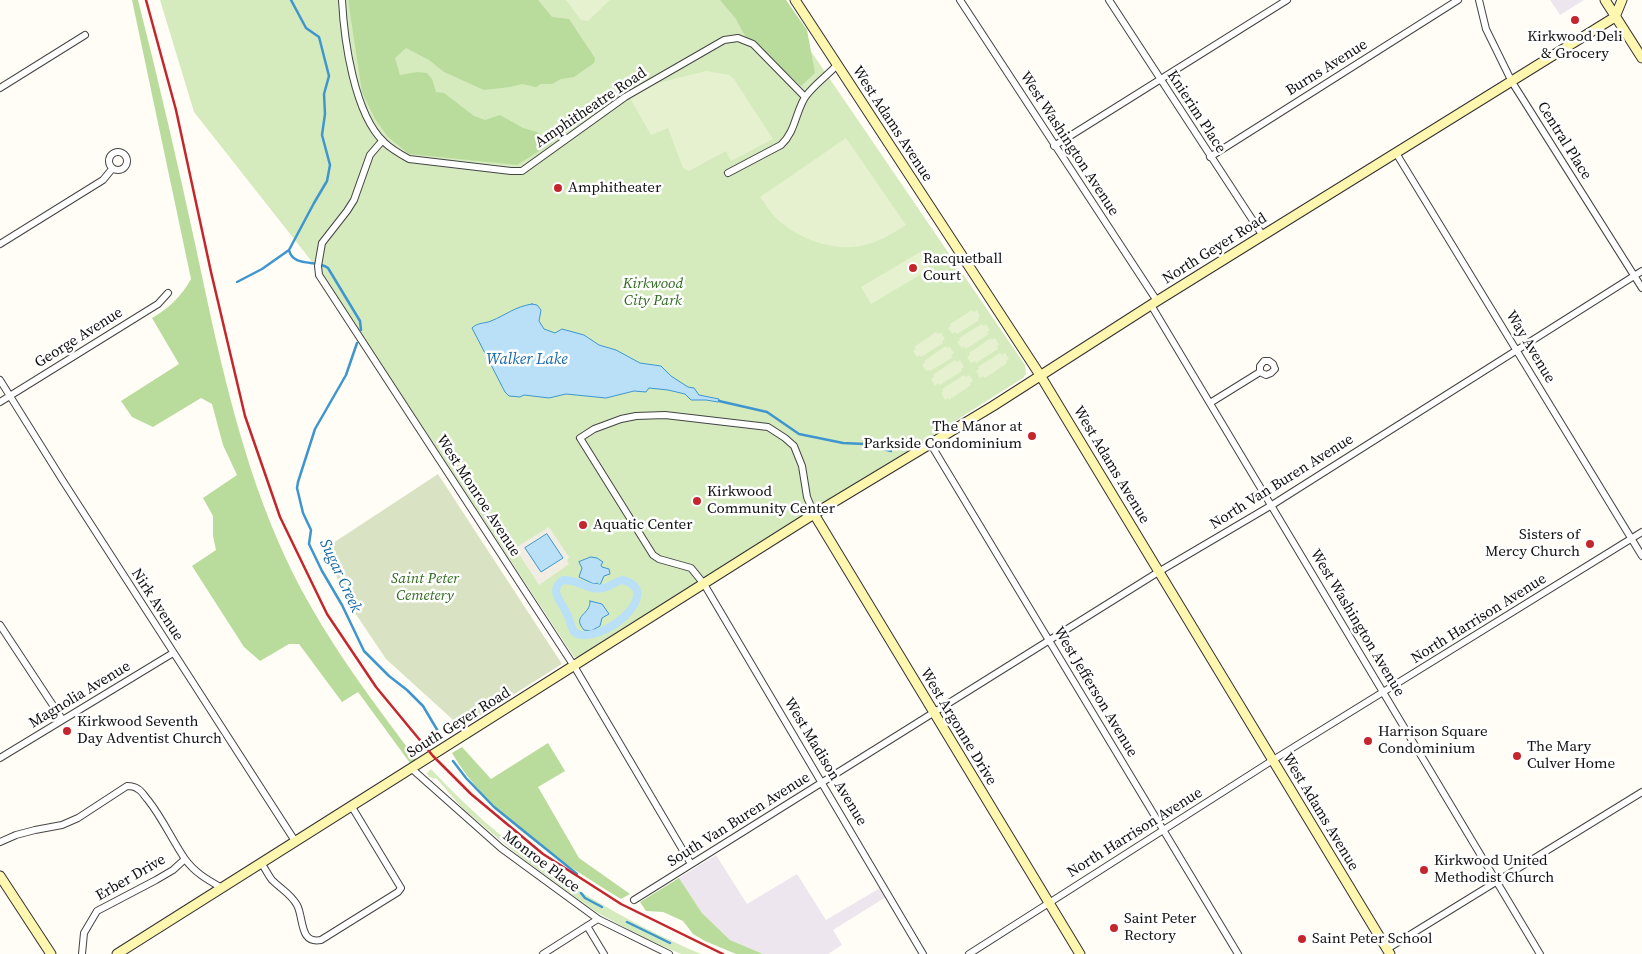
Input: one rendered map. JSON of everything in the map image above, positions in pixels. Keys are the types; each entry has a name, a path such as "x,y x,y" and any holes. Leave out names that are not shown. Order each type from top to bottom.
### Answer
{"street":[{"path":"342,0 352,82 370,123 382,141"},
{"name":"West Adams Avenue","path":"795,0 1040,375 1160,571 1386,952"},
{"name":"West Washington Avenue","path":"960,0 1154,303 1210,403 1540,954"},
{"name":"Knierim Place","path":"1109,0 1263,236"},
{"path":"1054,146 1287,0"},
{"name":"Burns Avenue","path":"1210,157 1458,0"},
{"name":"Central Place","path":"1479,0 1486,29 1512,82 1642,288"},
{"path":"1605,0 1642,58"},
{"path":"1616,17 1622,0"},
{"name":"North Geyer Road","path":"814,514 930,444 1616,17"},
{"path":"0,88 85,35"},
{"name":"Amphitheatre Road","path":"382,141 395,151 410,158 522,171 625,97 724,40 738,38 753,44 805,97"},
{"path":"728,173 781,145 793,130 805,97 837,65"},
{"name":"West Monroe Avenue","path":"382,141 370,155 354,200 322,244 318,266 319,275 574,666 691,864"},
{"name":"Way Avenue","path":"1396,153 1642,556"},
{"path":"0,244 103,180 112,169"},
{"name":"North Van Buren Avenue","path":"934,713 1160,571 1272,505 1642,271"},
{"name":"George Avenue","path":"0,402 158,304 168,293"},
{"path":"1210,403 1260,372"},
{"name":"Nirk Avenue","path":"0,380 295,841"},
{"name":"West Madison Avenue","path":"814,514 807,497 802,466 796,451 785,438 768,427 665,415 636,416 620,419 594,429 580,438 653,555 659,559 691,568 704,584 923,954"},
{"name":"West Jefferson Avenue","path":"930,444 1238,954"},
{"name":"South Geyer Road","path":"117,954 814,514"},
{"name":"West Argonne Drive","path":"814,514 1080,954"},
{"name":"North Harrison Avenue","path":"969,954 1273,760 1642,532"},
{"path":"0,625 62,719"},
{"name":"Magnolia Avenue","path":"0,758 173,653"},
{"name":"South Van Buren Avenue","path":"634,900 934,713"},
{"name":"Monroe Place","path":"412,769 501,848 598,919 670,954"},
{"path":"0,842 16,835 62,825 78,818 127,786 132,786 138,789 150,802 166,825 185,859 202,876 222,888"},
{"path":"1386,952 1642,792"},
{"path":"261,863 273,880 295,901 304,931 308,937 317,941 398,892 401,888 352,806"},
{"name":"Erber Drive","path":"81,952 84,933 97,911 173,870 185,859"},
{"path":"0,876 51,954"},
{"path":"543,954 598,919"},
{"path":"587,926 604,954"}],"shaded area":[{"path":"1550,0 1584,0 1560,15"},
{"path":"549,527 569,557 567,561 569,564 539,585 515,548"},
{"path":"716,855 747,904 797,874 826,920 880,888 886,897 833,930 842,945 828,954 763,954 730,940 702,913 679,878"}],"green space":[{"path":"132,0 138,0 230,397 251,470 264,506 278,541 307,599 358,681 416,759 410,763 358,692 342,702 299,644 289,644 260,661 244,647 192,566 216,550 213,536 213,516 203,498 237,475 223,445 212,404 201,398 153,427 132,417 121,401 179,364 152,318 174,302 191,279"},
{"name":"Kirkwood City Park","path":"160,0 776,0 1025,365 1026,374 1023,378 582,657 574,657 324,277 194,112"},
{"path":"348,0 538,0 552,17 569,19 595,58 594,63 574,77 561,79 552,84 541,84 536,87 522,84 484,90 444,72 429,60 406,48 395,58 400,75 417,72 427,73 432,79 436,92 444,93 474,116 485,120 500,115 523,128 537,132 552,143 517,165 409,154 388,137 375,119 362,92"},
{"path":"566,0 610,0 588,21 581,20"},
{"path":"720,0 786,0 807,30 815,73 801,86 745,36 736,19"},
{"path":"706,71 729,75 734,79 773,139 731,161 726,151 689,171 683,168 668,128 651,135 630,98 654,84"},
{"path":"846,138 906,225 876,241 860,246 848,247 823,244 800,235 776,219 760,197"},
{"path":"920,252 930,269 871,304 861,287"},
{"path":"972,310 974,312 977,310 980,316 979,320 957,334 955,332 952,334 948,328 951,326 950,324"},
{"path":"982,324 983,326 986,324 990,330 987,332 989,334 966,349 965,347 962,348 957,342 960,340 959,338"},
{"path":"936,332 938,334 941,333 945,339 942,341 943,343 921,357 920,355 917,357 913,351 916,349 914,347"},
{"path":"991,338 992,340 995,338 999,345 997,346 998,349 976,363 974,361 971,363 967,357 970,355 969,353"},
{"path":"946,346 947,348 950,347 954,353 951,355 953,357 930,371 926,371 922,365 925,363 924,361"},
{"path":"1000,353 1002,355 1005,353 1009,359 1006,361 1007,363 985,378 983,376 980,378 976,371 979,369 978,367"},
{"path":"955,360 957,362 960,360 964,367 961,369 962,371 940,385 938,383 935,386 931,379 934,377 933,375"},
{"path":"964,375 966,377 969,375 973,381 970,383 971,385 949,400 948,398 945,400 941,393 943,392 942,389"},
{"name":"Saint Peter Cemetery","path":"438,474 562,664 459,729 451,718 386,659 349,604 324,549"},
{"path":"548,743 565,771 538,787 579,858 630,894 621,899 573,869 527,836 486,798 452,753 462,747 491,779"},
{"path":"431,769 485,822 561,879 643,927 701,954 681,954 646,939 596,912 518,855 462,808 437,779 429,777 427,773"},
{"path":"679,878 702,913 730,940 763,954 736,954 693,934 683,921 663,912 646,911 640,902"}],"water":[{"name":"Walker Lake","path":"532,304 537,305 541,310 539,321 544,329 555,333 562,329 584,335 599,345 616,350 640,363 661,366 671,376 688,387 694,388 699,395 719,399 719,401 691,400 685,394 649,388 646,392 634,391 606,398 566,394 549,398 524,395 520,397 509,396 505,392 472,328 520,307"},
{"path":"547,534 563,558 541,572 525,548"},
{"path":"591,557 603,562 602,567 609,569 610,574 604,576 600,585 579,577 582,568 579,562"},
{"path":"590,601 602,604 609,614 602,618 600,626 591,631 584,630 580,621 580,618 588,609"}],"waterway":[{"name":"Sugar Creek","path":"237,282 262,269 289,250 327,181 330,165 322,135 325,114 324,94 329,76 319,37 306,28 291,0"},
{"name":"Sugar Creek","path":"289,250 291,256 295,259 323,265 328,268 360,321 361,330"},
{"name":"Sugar Creek","path":"357,343 346,375 315,429 298,482 297,488 303,513 311,530 309,544 364,651 423,706 442,738"},
{"path":"719,401 767,412 799,434 843,443 865,444 891,451"},
{"path":"563,580 573,581 593,588 605,587 622,580 634,586 637,595 633,606 612,626 598,633 585,635 574,632 557,596 556,588 563,580"},
{"name":"Sugar Creek","path":"453,761 466,778 494,807 577,874"},
{"name":"Sugar Creek","path":"581,893 585,898 602,907"},
{"name":"Sugar Creek","path":"627,922 670,943"}],"railway":[{"path":"146,0 176,110 245,416 280,517 327,614 376,687 433,756 471,794 543,854 621,904 723,954"}],"place":[{"name":"Kirkwood Deli & Grocery","path":"1575,20"},
{"name":"Amphitheater","path":"558,188"},
{"name":"Racquetball Court","path":"913,268"},
{"name":"The Manor at Parkside Condominium","path":"1032,436"},
{"name":"Kirkwood Community Center","path":"697,501"},
{"name":"Aquatic Center","path":"583,525"},
{"name":"Sisters of Mercy Church","path":"1590,544"},
{"name":"Kirkwood Seventh Day Adventist Church","path":"67,731"},
{"name":"Harrison Square Condominium","path":"1368,741"},
{"name":"The Mary Culver Home","path":"1517,756"},
{"name":"Kirkwood United Methodist Church","path":"1424,870"},
{"name":"Saint Peter Rectory","path":"1114,928"},
{"name":"Saint Peter School","path":"1302,939"}]}
